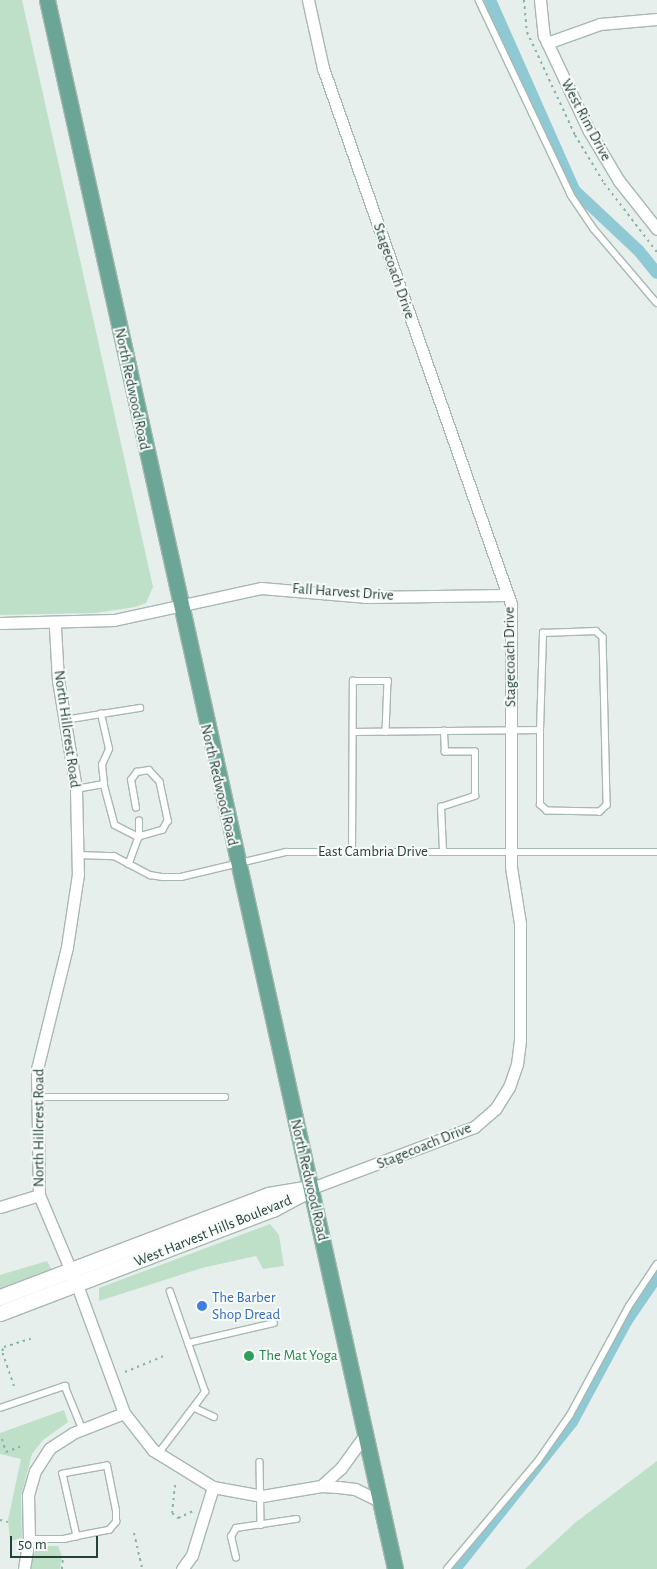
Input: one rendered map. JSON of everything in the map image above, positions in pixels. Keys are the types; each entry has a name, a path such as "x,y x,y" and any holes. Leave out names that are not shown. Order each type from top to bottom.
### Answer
{"main road":[{"name":"North Redwood Road","path":"47,0 237,863 312,1188 363,1438 395,1569"}],"street":[{"name":"Stagecoach Drive","path":"308,0 323,68 511,609 511,852 520,923 520,1040 516,1070 503,1098 485,1119 462,1134 312,1188"},
{"name":"West Rim Drive","path":"540,0 541,24 547,43 598,147 656,224"},
{"path":"547,43 600,24 657,19"},
{"name":"Fall Harvest Drive","path":"0,623 100,621 271,587 365,597 508,596"},
{"name":"North Hillcrest Road","path":"56,626 58,680 76,789 78,855 67,947 47,1022 37,1069 39,1195 77,1284 124,1412 158,1454 212,1487"},
{"name":"West Harvest Hills Boulevard","path":"0,1297 268,1195 312,1188"},
{"name":"West Harvest Hills Boulevard","path":"0,1313 283,1205 312,1188"},
{"path":"0,1207 39,1195"},
{"path":"24,1569 29,1539 28,1495 35,1471 50,1448 82,1430 124,1412"},
{"path":"321,1486 341,1468 363,1438"},
{"path":"182,1569 192,1555 212,1487 262,1496 321,1486 356,1489 378,1500"}],"lane":[{"path":"479,0 571,195 594,229 657,303"},
{"path":"596,631 603,636 607,805 600,812 546,811 540,805 540,730 543,633 596,631"},
{"path":"352,852 353,681 388,681 386,732"},
{"path":"64,720 140,708"},
{"path":"101,714 109,750 102,765 104,784 115,825 140,837 163,830 168,821 160,782 149,770 141,770 131,780 136,808"},
{"path":"353,732 540,730"},
{"path":"443,851 441,808 474,796 475,752 445,752 444,731"},
{"path":"76,789 104,784"},
{"path":"129,864 140,837 138,821"},
{"name":"East Cambria Drive","path":"78,855 114,856 163,878 181,877 286,852 657,852"},
{"path":"37,1097 225,1097"},
{"path":"447,1569 538,1461 570,1415 629,1306 657,1264"},
{"path":"158,1454 196,1408 206,1392 170,1292"},
{"path":"188,1343 274,1323"},
{"path":"0,1408 65,1386 82,1430"},
{"path":"196,1408 214,1417"},
{"path":"260,1462 261,1525"},
{"path":"29,1539 77,1536 109,1530 116,1522 107,1466 63,1474 77,1536"},
{"path":"236,1558 231,1537 236,1528 296,1519"}],"path":[{"path":"14,1386 1,1351 4,1347 31,1339"},
{"path":"125,1372 166,1355"},
{"path":"2,1439 6,1452 24,1445"},
{"path":"175,1485 172,1512 178,1518 196,1510"},
{"path":"0,1520 8,1522"},
{"path":"134,1534 142,1569"},
{"path":"62,1569 63,1556"}],"green space":[{"path":"0,0 22,0 153,587 146,603 135,607 95,613 0,615"},
{"path":"270,1224 279,1235 284,1266 263,1269 256,1256 202,1268 99,1301 99,1288"},
{"path":"47,1261 52,1270 0,1289 0,1275"},
{"path":"64,1410 68,1422 43,1440 32,1454 21,1496 22,1538 10,1541 8,1520 21,1459 0,1454 0,1433"},
{"path":"657,1461 657,1569 525,1569 576,1522"},
{"path":"40,1546 58,1546 62,1556 60,1569 29,1569 36,1549"}],"waterway":[{"path":"490,0 574,190 639,251 657,273"},
{"path":"455,1569 572,1422 627,1320 657,1276"}],"place":[{"name":"The Barber Shop Dread","path":"202,1306"},
{"name":"The Mat Yoga","path":"249,1356"}]}
